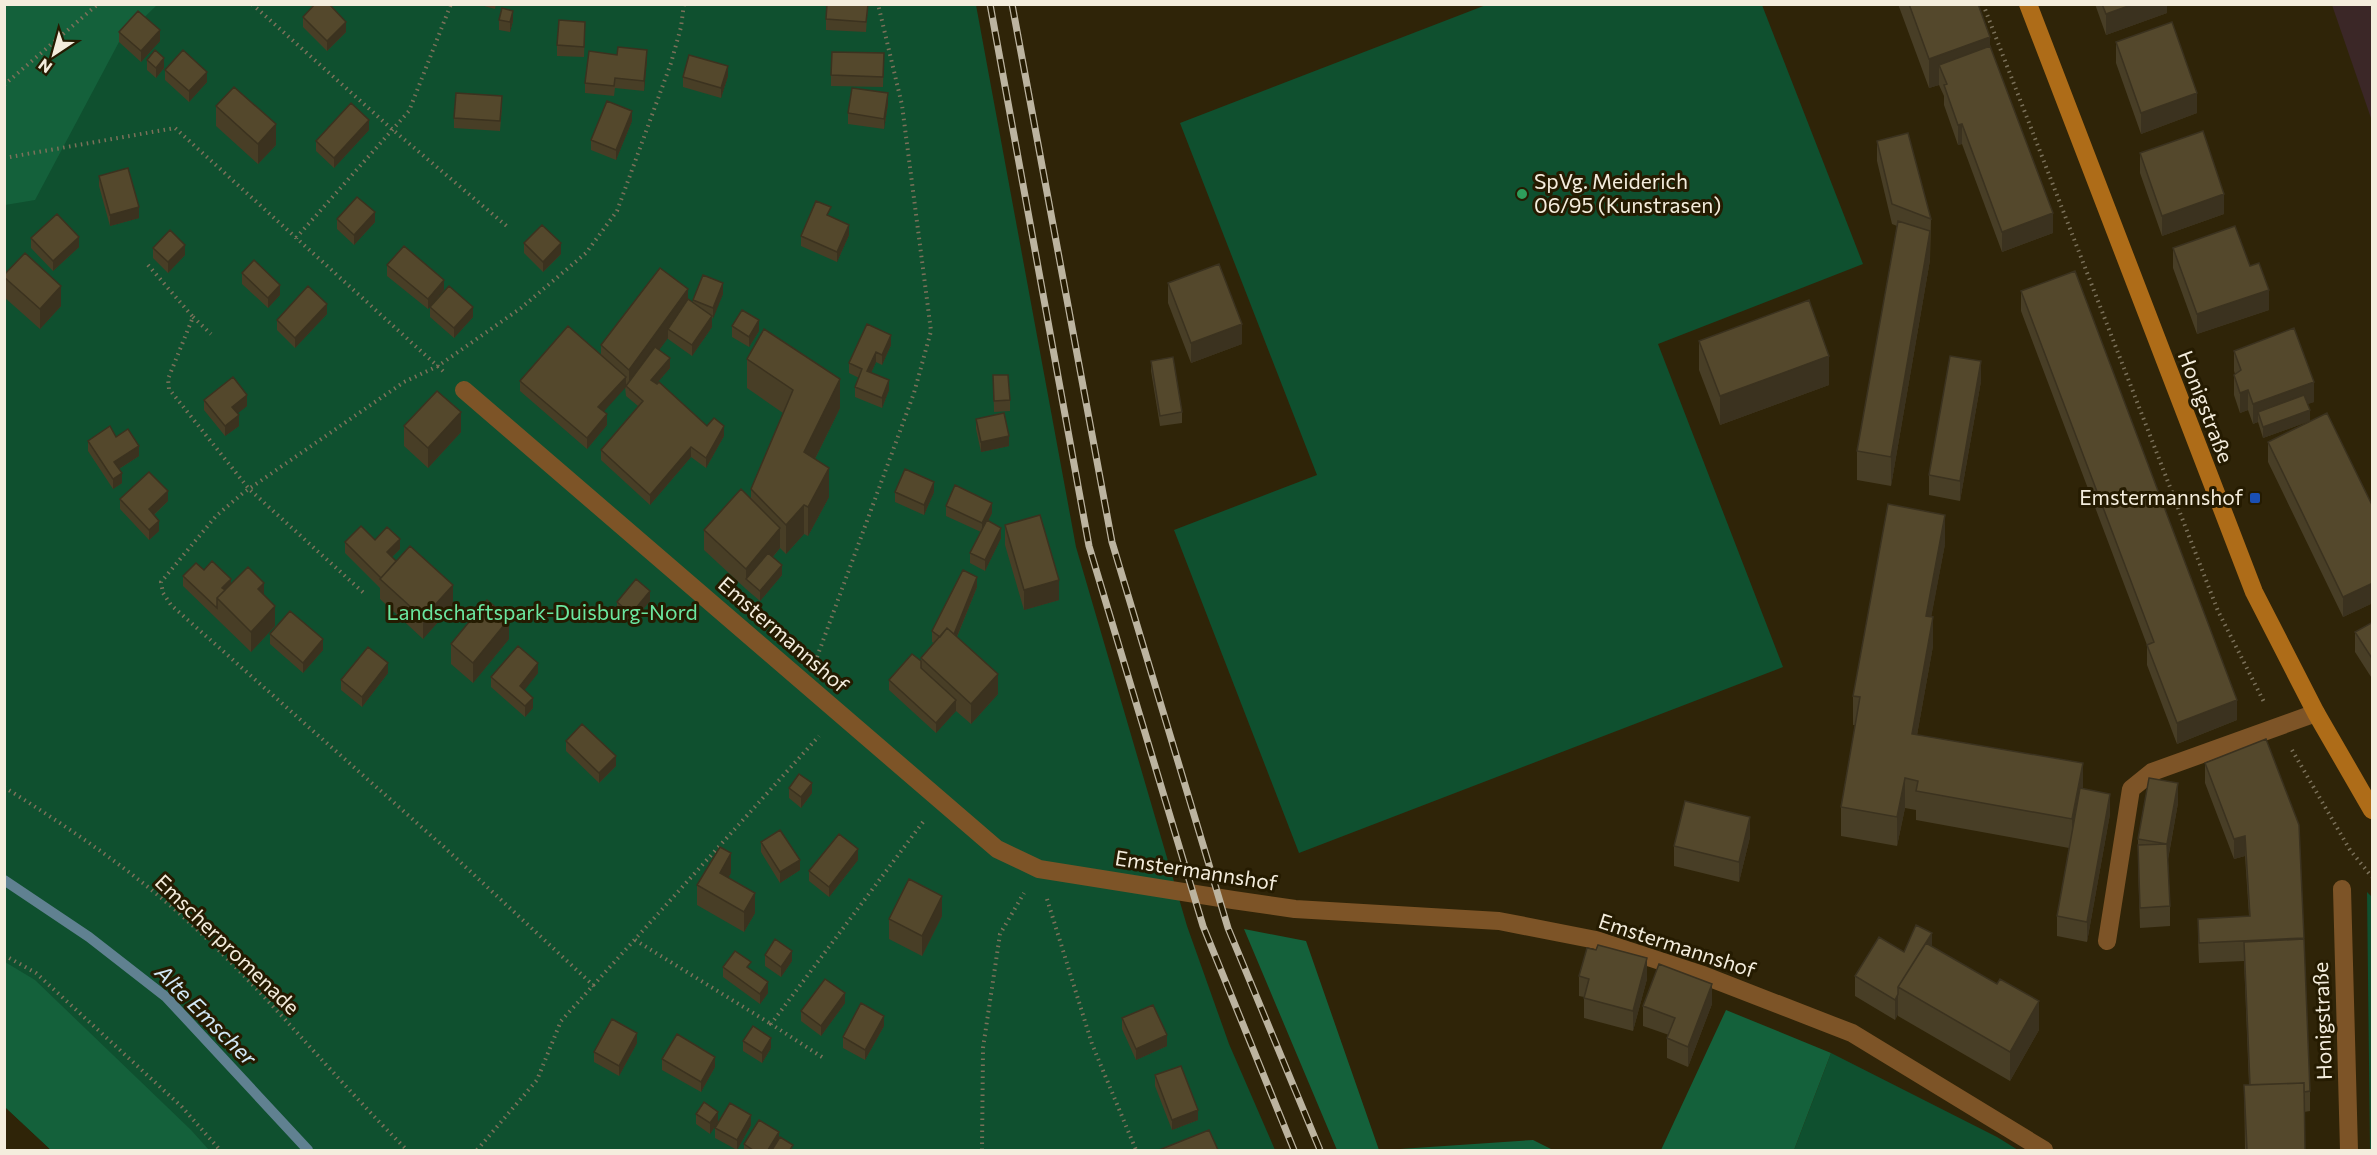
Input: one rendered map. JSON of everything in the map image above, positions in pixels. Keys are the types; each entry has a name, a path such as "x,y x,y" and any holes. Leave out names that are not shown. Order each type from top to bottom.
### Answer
{"main road":[{"name":"Honigstraße","path":"2028,4 2254,592 2316,714 2373,810"}],"street":[{"name":"Emstermannshof","path":"464,390 997,849 1039,869 1294,909 1498,921 1596,940 1700,974 1852,1033 2044,1150"},
{"path":"2107,941 2131,789 2152,772 2316,714"},
{"name":"Honigstraße","path":"2342,889 2349,1150"}],"path":[{"path":"4,85 98,4"},
{"path":"252,4 393,130 509,228"},
{"path":"296,238 409,111 451,4"},
{"path":"594,986 444,847 180,613 162,593 161,582 216,516 249,489 404,382 438,366 559,279 603,233 617,211 668,71 681,27 684,4"},
{"path":"804,682 828,632 910,404 931,331 902,105 878,4"},
{"path":"1983,4 2218,611 2257,692 2267,706"},
{"path":"4,158 175,128 464,390"},
{"path":"148,265 211,334"},
{"path":"194,317 168,380 169,389 249,489 366,595"},
{"path":"477,1150 537,1080 561,1021 819,736"},
{"path":"2288,742 2350,850 2373,877"},
{"name":"Emscherpromenade","path":"4,787 121,864 181,915 236,968 407,1150"},
{"path":"771,1024 938,799"},
{"path":"982,1150 983,1048 1000,934 1039,869"},
{"path":"1039,869 1092,1044 1136,1150"},
{"path":"635,940 822,1057"},
{"path":"4,955 36,973 182,1107 220,1150"}],"shaded area":[{"path":"2332,5 2372,5 2372,121"}],"green space":[{"path":"4,5 157,5 119,42 35,200 5,205"},
{"name":"Landschaftspark-Duisburg-Nord","path":"5,5 976,5 1076,547 1187,926 1229,1044 1275,1150 51,1150 5,1107"},
{"path":"1486,5 1762,5 1863,264 1658,344 1783,667 1299,853 1174,530 1317,475 1180,123"},
{"path":"2367,892 2372,897 2372,1150 2370,1150"},
{"path":"1244,929 1306,941 1379,1150 1337,1150"},
{"path":"5,962 35,980 209,1150 51,1150 5,1107"},
{"path":"1726,1010 1831,1053 1794,1150 1661,1150"},
{"path":"1831,1053 1997,1137 2018,1150 1794,1150"},
{"path":"1533,1140 1553,1150 1385,1150"}],"building":[{"path":"315,4 329,4 346,22 327,41 303,17"},
{"path":"827,4 868,4 866,22 826,19"},
{"path":"1909,4 1978,4 1990,37 1929,59"},
{"path":"2102,4 2134,4 2106,14"},
{"path":"502,8 513,11 510,22 499,20"},
{"path":"138,11 160,30 141,51 119,32"},
{"path":"559,20 585,22 584,47 557,45"},
{"path":"2172,22 2197,93 2141,113 2116,42"},
{"path":"1990,46 2053,213 2002,232 1962,124 1958,125 1944,85 1947,84 1939,65"},
{"path":"618,47 647,50 644,81 615,78 614,86 585,83 589,51 617,55"},
{"path":"155,50 164,58 156,68 147,60"},
{"path":"183,50 207,72 189,91 165,70"},
{"path":"832,52 884,53 883,77 831,75"},
{"path":"689,55 728,66 721,88 683,77"},
{"path":"234,87 276,124 258,144 216,106"},
{"path":"852,88 888,93 884,119 848,113"},
{"path":"456,93 502,96 500,121 454,118"},
{"path":"607,101 632,111 616,150 591,140"},
{"path":"351,103 369,120 334,158 316,141"},
{"path":"2203,131 2224,194 2162,216 2140,153"},
{"path":"1908,133 1931,219 1892,204 1877,141"},
{"path":"128,168 139,207 110,215 99,176"},
{"path":"357,197 375,212 354,235 337,219"},
{"path":"816,201 831,207 827,215 849,225 837,252 801,236"},
{"path":"57,214 79,237 53,261 31,238"},
{"path":"1898,221 1930,231 1891,457 1857,451"},
{"path":"542,225 561,243 543,262 524,243"},
{"path":"2235,226 2250,266 2259,263 2269,290 2197,314 2173,248"},
{"path":"170,230 185,245 168,262 153,248"},
{"path":"404,246 444,280 428,299 387,265"},
{"path":"25,253 61,286 40,309 4,277"},
{"path":"254,260 280,285 268,298 242,273"},
{"path":"1219,264 1242,324 1191,343 1168,283"},
{"path":"660,268 688,289 629,370 601,345"},
{"path":"2075,271 2237,700 2177,723 2147,645 2154,642 2021,291"},
{"path":"703,275 723,283 713,308 693,300"},
{"path":"308,286 327,304 295,338 277,320"},
{"path":"449,286 473,307 454,328 430,307"},
{"path":"688,299 712,316 692,345 668,329"},
{"path":"1809,300 1829,356 1720,396 1699,341"},
{"path":"742,310 759,320 749,337 732,326"},
{"path":"867,324 891,335 882,355 876,352 867,371 889,380 882,398 855,387 862,369 849,363"},
{"path":"568,326 626,377 598,407 607,414 587,438 520,381"},
{"path":"2294,328 2314,382 2253,404 2248,390 2240,393 2234,375 2241,370 2234,351"},
{"path":"764,329 840,379 804,452 829,468 808,507 804,505 786,525 751,489 793,390 747,359"},
{"path":"655,347 670,358 651,380 657,384 659,382 707,426 714,418 724,426 706,458 691,447 650,495 601,450 643,401 626,386"},
{"path":"1950,356 1981,361 1960,481 1929,475"},
{"path":"1173,357 1182,412 1160,416 1151,361"},
{"path":"993,375 1008,375 1010,400 994,401"},
{"path":"233,377 247,395 232,407 239,415 225,426 204,400"},
{"path":"437,391 461,412 428,448 404,426"},
{"path":"2304,395 2310,410 2263,427 2258,412"},
{"path":"1004,413 1009,436 981,442 976,419"},
{"path":"2327,413 2373,507 2373,583 2343,597 2268,442"},
{"path":"110,426 116,437 128,429 139,446 114,462 122,473 113,479 88,441"},
{"path":"905,469 934,482 924,505 895,492"},
{"path":"149,472 168,491 149,509 159,521 149,530 120,499"},
{"path":"955,485 992,503 982,523 946,506"},
{"path":"741,489 780,528 746,569 704,530"},
{"path":"1888,504 1945,515 1926,616 1933,617 1912,734 2083,763 2072,819 1916,791 1918,781 1905,778 1897,817 1841,807 1860,697 1853,696"},
{"path":"1040,515 1059,580 1024,590 1005,525"},
{"path":"987,520 1001,528 985,560 970,553"},
{"path":"361,526 375,540 387,527 400,539 387,552 396,561 381,578 345,542"},
{"path":"410,546 453,585 423,618 380,579"},
{"path":"768,553 782,565 760,591 746,579"},
{"path":"212,561 231,579 222,588 225,590 217,598 217,608 183,576 196,563 204,570"},
{"path":"248,567 264,583 258,589 275,606 251,632 217,598"},
{"path":"963,570 977,577 954,634 947,628 940,637 932,631"},
{"path":"636,579 650,591 631,614 617,602"},
{"path":"487,600 509,619 473,663 451,644"},
{"path":"290,611 323,639 303,663 270,634"},
{"path":"2373,622 2373,660 2355,632"},
{"path":"947,628 998,674 971,704 921,658"},
{"path":"518,646 538,663 520,686 533,698 525,706 491,677"},
{"path":"368,647 388,663 362,697 341,680"},
{"path":"912,654 921,661 921,668 956,700 936,723 889,680"},
{"path":"582,724 616,756 599,773 566,741"},
{"path":"2266,739 2299,825 2304,938 2199,943 2198,919 2250,916 2245,836 2234,839 2205,763"},
{"path":"799,774 812,783 801,797 789,788"},
{"path":"2149,778 2178,783 2167,844 2138,839"},
{"path":"2080,788 2110,794 2087,922 2057,916"},
{"path":"1685,801 1750,817 1739,862 1674,846"},
{"path":"780,830 800,860 780,872 761,842"},
{"path":"839,834 858,849 829,887 809,871"},
{"path":"2167,844 2170,906 2140,908 2138,845"},
{"path":"720,847 731,853 720,873 755,893 744,912 697,885"},
{"path":"909,879 942,896 922,936 889,919"},
{"path":"1916,925 1932,933 1898,987 1895,1000 1855,976 1879,937 1904,952"},
{"path":"775,939 792,951 781,967 765,955"},
{"path":"2304,939 2310,1091 2304,1092 2304,1083 2250,1085 2244,942"},
{"path":"1926,943 1997,984 2000,979 2039,1001 2010,1052 1898,987"},
{"path":"1598,945 1647,958 1633,1011 1584,998 1589,979 1579,976 1587,948 1596,950"},
{"path":"735,951 751,962 747,967 768,982 760,994 723,967"},
{"path":"1659,964 1712,984 1688,1047 1667,1038 1675,1018 1643,1006"},
{"path":"825,979 845,993 821,1026 801,1011"},
{"path":"861,1003 884,1016 865,1050 843,1037"},
{"path":"1153,1005 1167,1035 1136,1049 1122,1018"},
{"path":"612,1019 637,1033 619,1066 594,1052"},
{"path":"753,1026 771,1038 762,1053 743,1041"},
{"path":"677,1034 715,1057 701,1082 662,1059"},
{"path":"1181,1066 1198,1110 1172,1120 1155,1075"},
{"path":"2304,1083 2305,1150 2247,1150 2244,1085"},
{"path":"704,1102 718,1112 710,1123 696,1114"},
{"path":"730,1103 751,1115 737,1140 715,1128"},
{"path":"759,1120 779,1132 768,1150 753,1150 744,1144"},
{"path":"1209,1130 1218,1150 1159,1150"},
{"path":"780,1137 793,1145 790,1150 772,1150"}],"waterway":[{"name":"Alte Emscher","path":"4,880 89,937 166,997 308,1150"}],"railway":[{"path":"990,4 1089,546 1203,926 1294,1150"},
{"path":"1012,4 1112,542 1228,928 1320,1150"}],"place":[{"name":"SpVg. Meiderich 06/95 (Kunstrasen)","path":"1522,194"},
{"name":"Emstermannshof","path":"2255,498"}]}
